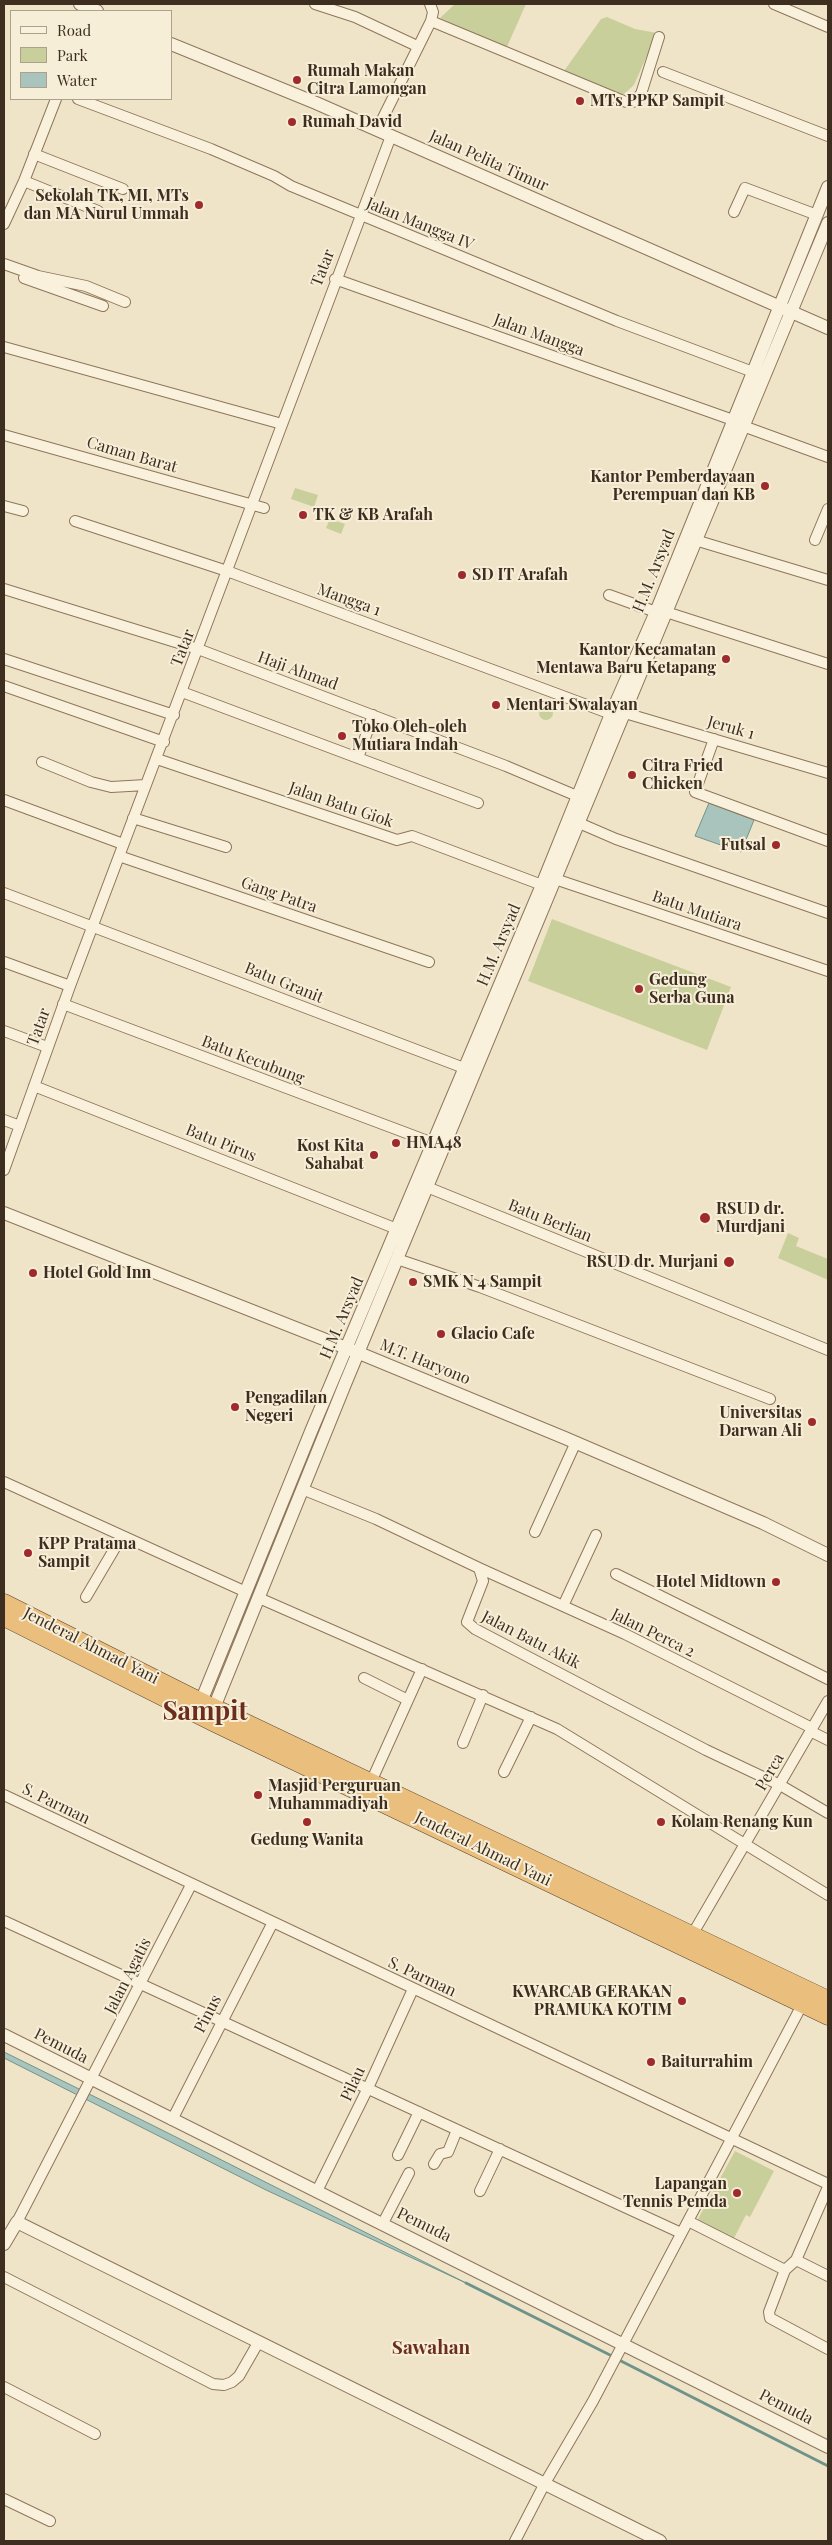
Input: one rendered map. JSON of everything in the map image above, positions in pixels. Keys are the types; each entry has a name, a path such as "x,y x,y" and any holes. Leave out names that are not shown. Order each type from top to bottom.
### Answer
{"highway":[{"name":"Jenderal Ahmad Yani","path":"4,1603 205,1711 371,1782 386,1796"},
{"name":"Jenderal Ahmad Yani","path":"4,1617 584,1890 828,2016"},
{"name":"Jenderal Ahmad Yani","path":"584,1890 692,1935 828,2000"}],"street":[{"path":"315,4 362,20 417,46"},
{"path":"377,130 431,21 433,12 430,4"},
{"path":"774,4 828,27"},
{"path":"431,21 626,102 633,102 641,94 659,37"},
{"name":"Jalan Pelita Timur","path":"172,44 391,136 828,328"},
{"path":"663,72 828,136"},
{"path":"4,224 24,180 56,100"},
{"name":"Jalan Mangga IV","path":"81,100 211,149 360,215 617,322 752,372"},
{"name":"Tatar","path":"4,1170 63,1004 133,818 164,742 335,279 391,136"},
{"path":"34,154 123,190"},
{"path":"24,180 98,211"},
{"name":"H.M. Arsyad","path":"205,1711 259,1598 397,1259 625,712 661,612 785,309 828,187"},
{"path":"734,212 745,188 817,215"},
{"name":"H.M. Arsyad","path":"205,1711 246,1592 346,1348 542,885 611,714 695,540 738,423 752,372 828,223"},
{"path":"4,264 38,276 86,286 125,302"},
{"path":"4,271 103,306"},
{"name":"Jalan Mangga","path":"335,279 828,457"},
{"path":"4,347 282,424"},
{"name":"Caman Barat","path":"4,435 264,508"},
{"path":"4,506 23,511"},
{"path":"814,540 828,509"},
{"name":"Mangga 1","path":"75,521 227,571 611,714"},
{"path":"695,540 828,580"},
{"name":"Haji Ahmad","path":"4,589 198,650 373,715 577,796"},
{"path":"609,595 828,664"},
{"path":"4,659 174,715"},
{"path":"4,686 164,742"},
{"path":"182,692 478,803"},
{"name":"Jeruk 1","path":"625,712 828,773"},
{"path":"358,758 373,715"},
{"path":"714,739 695,792 828,842"},
{"name":"Jalan Batu Giok","path":"157,758 397,840 412,836 542,885"},
{"path":"42,762 111,787 146,785"},
{"path":"4,800 123,844"},
{"path":"133,818 226,847"},
{"path":"579,824 616,839 828,913"},
{"name":"Gang Patra","path":"119,856 429,962"},
{"name":"Batu Mutiara","path":"555,879 828,971"},
{"name":"Batu Granit","path":"4,893 94,925 464,1068"},
{"path":"4,962 70,986"},
{"name":"Batu Kecubung","path":"63,1004 433,1143"},
{"path":"4,1031 48,1047"},
{"name":"Batu Pirus","path":"34,1086 398,1228"},
{"path":"4,1120 20,1126"},
{"name":"Batu Berlian","path":"427,1187 828,1350"},
{"name":"M.T. Haryono","path":"4,1213 359,1353 576,1442 763,1523 828,1555"},
{"path":"397,1259 488,1290 770,1399"},
{"path":"535,1532 576,1442"},
{"path":"4,1482 246,1592"},
{"path":"302,1489 376,1520 479,1568"},
{"path":"281,1507 293,1512"},
{"path":"563,1606 596,1535"},
{"path":"86,1597 122,1536"},
{"name":"Jalan Perca 2","path":"479,1568 625,1634 828,1740"},
{"name":"Jalan Batu Akik","path":"479,1568 483,1581 467,1618 469,1624 706,1750 780,1785 828,1813"},
{"path":"616,1574 828,1679"},
{"path":"259,1598 557,1729 743,1844 819,1887 828,1895"},
{"path":"371,1782 422,1669"},
{"path":"364,1678 408,1700"},
{"path":"463,1743 483,1695"},
{"name":"Perca","path":"692,1935 743,1844 780,1785 828,1701"},
{"path":"504,1772 531,1717"},
{"name":"S. Parman","path":"4,1796 272,1924 733,2138 828,2185"},
{"name":"Jalan Agatis","path":"16,2222 142,1984 191,1885"},
{"path":"4,1920 681,2233"},
{"name":"Pinus","path":"172,2120 272,1924"},
{"name":"Pilau","path":"317,2191 368,2088 413,1989"},
{"path":"515,2541 545,2483 593,2401 622,2343 733,2138 802,2003"},
{"name":"Pemuda","path":"4,2035 89,2085 172,2120 383,2223 828,2447"},
{"path":"398,2155 419,2112"},
{"path":"434,2164 440,2154 448,2152 457,2130"},
{"path":"480,2191 500,2150"},
{"path":"383,2223 408,2173"},
{"path":"828,2185 796,2260 786,2270 769,2312 770,2318 828,2349"},
{"path":"688,2221 786,2270"},
{"path":"4,2244 16,2222 660,2541"},
{"path":"796,2260 828,2276"},
{"path":"4,2277 213,2384 224,2385 232,2382 239,2376 258,2343"},
{"path":"4,2387 95,2434"},
{"path":"4,2498 50,2520"}],"green space":[{"path":"455,4 526,4 506,49 440,18"},
{"path":"607,17 635,29 657,33 634,85 624,94 614,95 564,71 601,19"},
{"path":"295,488 318,495 314,507 291,499"},
{"path":"330,519 345,524 341,534 326,528"},
{"path":"546,706 551,708 553,713 551,718 546,720 541,718 539,713 541,708"},
{"path":"552,919 731,987 707,1050 528,981"},
{"path":"788,1233 799,1238 796,1246 828,1259 828,1280 778,1258"},
{"name":"Lapangan Tennis Pemda","path":"735,2151 774,2171 750,2217 746,2215 733,2240 697,2221"}],"water":[{"path":"709,803 754,820 741,852 695,836"},
{"path":"4,2052 466,2283 266,2190 4,2058"}],"waterway":[{"path":"466,2283 610,2355"},
{"path":"619,2360 828,2466"}],"place":[{"name":"Rumah Makan Citra Lamongan","path":"297,80"},
{"name":"MTs PPKP Sampit","path":"580,101"},
{"name":"Rumah David","path":"292,122"},
{"name":"Sekolah TK, MI, MTs dan MA Nurul Ummah","path":"199,205"},
{"name":"Kantor Pemberdayaan Perempuan dan KB","path":"765,486"},
{"name":"TK & KB Arafah","path":"303,515"},
{"name":"SD IT Arafah","path":"462,575"},
{"name":"Kantor Kecamatan Mentawa Baru Ketapang","path":"726,659"},
{"name":"Mentari Swalayan","path":"496,705"},
{"name":"Toko Oleh-oleh Mutiara Indah","path":"342,736"},
{"name":"Citra Fried Chicken","path":"632,775"},
{"name":"Futsal","path":"776,845"},
{"name":"Gedung Serba Guna","path":"639,989"},
{"name":"HMA48","path":"396,1143"},
{"name":"Kost Kita Sahabat","path":"374,1155"},
{"name":"RSUD dr. Murdjani","path":"705,1218"},
{"name":"RSUD dr. Murjani","path":"729,1262"},
{"name":"Hotel Gold Inn","path":"33,1273"},
{"name":"SMK N 4 Sampit","path":"413,1282"},
{"name":"Glacio Cafe","path":"441,1334"},
{"name":"Pengadilan Negeri","path":"235,1407"},
{"name":"Universitas Darwan Ali","path":"812,1422"},
{"name":"KPP Pratama Sampit","path":"28,1553"},
{"name":"Hotel Midtown","path":"776,1582"},
{"name":"Masjid Perguruan Muhammadiyah","path":"258,1795"},
{"name":"Gedung Wanita","path":"307,1822"},
{"name":"Kolam Renang Kun","path":"661,1822"},
{"name":"KWARCAB GERAKAN PRAMUKA KOTIM","path":"682,2001"},
{"name":"Baiturrahim","path":"651,2062"},
{"name":"Lapangan Tennis Pemda","path":"737,2193"}],"district":[{"name":"Sampit","path":"205,1712"},
{"name":"Sawahan","path":"431,2348"}]}
